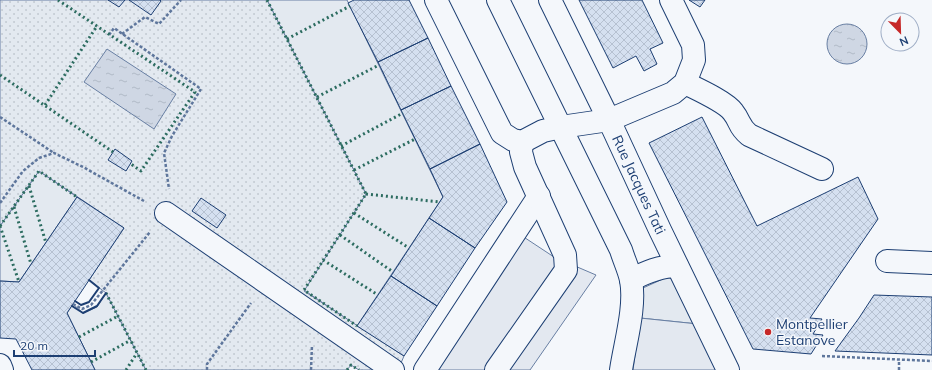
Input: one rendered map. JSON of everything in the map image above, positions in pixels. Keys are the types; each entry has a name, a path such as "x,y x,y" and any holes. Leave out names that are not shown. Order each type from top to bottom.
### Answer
{"street":[{"path":"436,0 502,133 513,140 522,142 543,131 609,120 673,93 685,83 694,60 693,45 671,0"},
{"path":"498,0 621,250 631,280 632,296 630,319 621,370"},
{"name":"Rue Jacques Tati","path":"550,0 728,370"},
{"path":"685,83 726,105 733,112 742,129 749,135 822,169"},
{"path":"496,370 566,270 565,255 525,167 521,152 522,142"},
{"path":"426,370 539,196"},
{"path":"166,213 265,283 393,370"},
{"path":"887,261 932,263"},
{"path":"631,280 649,271 665,266 678,266"},
{"path":"0,365 2,370"}],"path":[{"path":"122,34 145,17 159,24 181,0"},
{"path":"73,304 82,309 91,305 171,207 164,153 172,136 201,89 114,28 109,35"},
{"path":"0,117 54,153 83,167 166,213"},
{"path":"0,203 23,171 39,158 54,153"},
{"path":"207,370 207,364 265,283"},
{"path":"822,356 932,361"},
{"path":"898,370 899,360"}],"shaded area":[{"path":"0,0 267,0 366,194 304,291 404,356 398,370 359,370 351,365 347,370 146,370 106,293 89,280 124,228 39,171 0,226"},
{"path":"267,0 347,0 443,197 357,326 304,290 366,194"},
{"path":"39,171 77,197 19,282 0,281 0,226"},
{"path":"507,226 554,257 596,275 530,370 432,370"},
{"path":"665,278 671,278 698,324 640,318 643,288"},
{"path":"106,293 146,370 95,370 67,313 73,304 83,313 97,307"},
{"path":"640,318 698,324 720,370 633,370"}],"water":[{"path":"847,24 855,26 861,30 865,36 867,44 865,52 861,58 855,62 847,64 839,62 833,58 829,52 827,44 829,36 833,30 839,26"},
{"path":"107,49 176,94 154,129 84,82"}],"building":[{"path":"108,0 125,0 119,7"},
{"path":"129,0 160,0 161,1 151,15"},
{"path":"354,0 409,0 428,38 378,62 348,3"},
{"path":"579,0 642,0 663,43 650,49 657,64 644,71 636,56 613,68"},
{"path":"689,0 705,0 700,7"},
{"path":"428,38 451,86 401,110 378,62"},
{"path":"451,86 480,144 430,169 401,110"},
{"path":"702,117 757,226 858,177 878,219 810,318 822,319 813,334 823,335 811,354 753,349 649,143"},
{"path":"480,144 507,202 475,248 429,218 443,197 430,169"},
{"path":"115,149 132,161 126,171 108,160"},
{"path":"77,197 124,228 67,313 95,370 32,370 16,339 0,338 0,281 19,282"},
{"path":"201,198 226,215 217,228 192,211"},
{"path":"429,218 475,248 437,306 391,276"},
{"path":"391,276 437,306 404,356 357,326"},
{"path":"874,295 932,297 932,355 835,351"}],"hedge":[{"path":"58,0 195,92 141,171 131,164"},
{"path":"267,0 366,194 304,290 357,326"},
{"path":"287,39 350,6"},
{"path":"45,105 97,26"},
{"path":"317,97 379,65"},
{"path":"0,75 113,152"},
{"path":"341,146 403,113"},
{"path":"354,170 415,139"},
{"path":"0,226 39,171 77,197"},
{"path":"29,186 46,243"},
{"path":"366,194 440,202"},
{"path":"14,207 31,264"},
{"path":"354,213 409,248"},
{"path":"0,226 19,282"},
{"path":"340,235 393,272"},
{"path":"323,260 378,295"},
{"path":"106,293 146,370"},
{"path":"79,337 118,316"},
{"path":"91,362 131,340"},
{"path":"126,370 137,353"},
{"path":"347,370 351,365 359,370"}],"wall":[{"path":"75,301 81,305 89,302 99,288 89,280"},
{"path":"72,306 83,313 97,306 106,293"}],"place":[{"name":"Montpellier Estanove","path":"768,332"}]}
